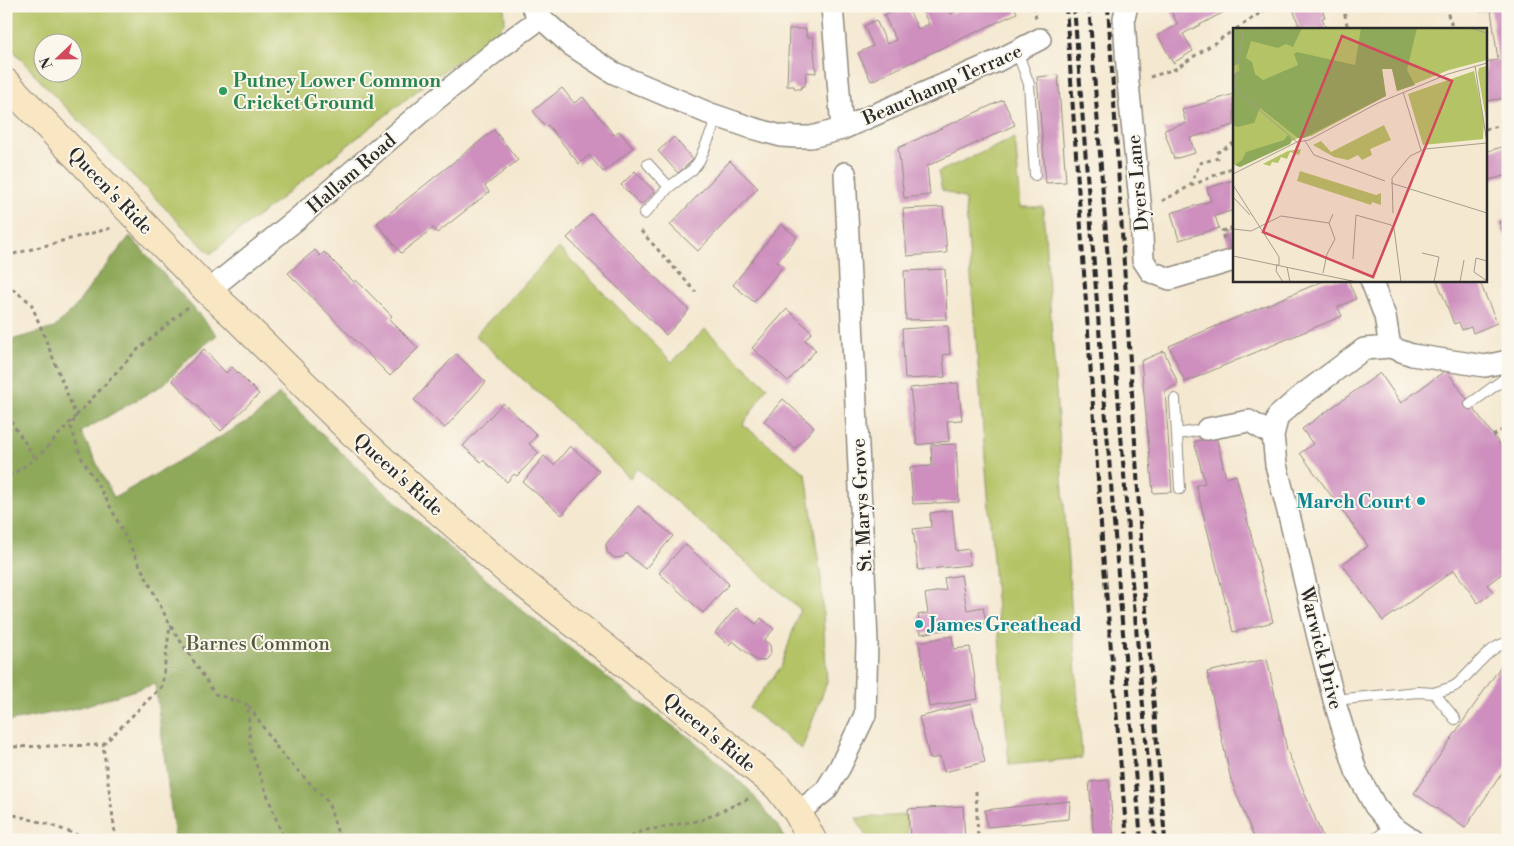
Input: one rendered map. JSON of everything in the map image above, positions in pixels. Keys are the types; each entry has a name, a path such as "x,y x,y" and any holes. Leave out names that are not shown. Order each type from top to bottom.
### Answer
{"main road":[{"name":"Queen's Ride","path":"6,83 208,291 242,322 350,431 508,571 777,786 798,813 812,840"}],"street":[{"path":"832,6 842,129"},
{"name":"Dyers Lane","path":"1127,6 1124,18 1128,83 1141,212 1143,260 1151,272 1170,279 1233,260"},
{"name":"Beauchamp Terrace","path":"536,12 571,45 614,73 718,117 781,136 811,137 842,129 995,62 1040,39"},
{"name":"Hallam Road","path":"208,291 500,47 536,12"},
{"name":"St. Marys Grove","path":"798,813 826,790 840,767 865,715 867,643 845,174"},
{"path":"1371,281 1385,316 1390,347"},
{"name":"Warwick Drive","path":"1412,840 1392,826 1374,806 1356,771 1334,700 1276,466 1273,435 1278,416 1301,396 1364,349 1390,347 1412,355 1485,366 1508,361"},
{"path":"1207,428 1249,421 1273,435"}],"lane":[{"path":"1017,51 1029,84 1035,175"},
{"path":"644,214 670,186 692,170 718,117"},
{"path":"648,164 670,186"},
{"path":"1470,404 1504,378 1508,370"},
{"path":"1175,400 1180,489"},
{"path":"1178,434 1207,428"},
{"path":"1334,700 1434,692 1456,686 1486,655 1504,643 1508,643"},
{"path":"1434,692 1455,719"},
{"path":"1374,840 1392,826"}],"path":[{"path":"1238,28 1271,6"},
{"path":"1343,6 1348,28"},
{"path":"1384,6 1406,8 1417,6"},
{"path":"1445,6 1453,28"},
{"path":"1128,83 1175,69 1233,31"},
{"path":"1486,129 1508,124"},
{"path":"1190,186 1200,163 1218,158 1218,152 1233,144"},
{"path":"1141,212 1190,186 1231,168"},
{"path":"6,256 141,220"},
{"path":"645,226 640,230 696,292"},
{"path":"6,284 31,303 76,416 71,427 81,456 108,502 170,625 215,694 248,705 280,752 328,802 340,840"},
{"path":"6,478 36,459 135,352 208,291"},
{"path":"6,414 36,459"},
{"path":"1493,436 1508,426"},
{"path":"6,747 103,745 162,686 170,625"},
{"path":"248,705 250,748 284,840"},
{"path":"103,745 116,840"},
{"path":"624,840 642,831 702,820 777,786"},
{"path":"976,791 978,840"},
{"path":"6,813 48,824 91,840"}],"green space":[{"path":"6,6 504,6 505,21 494,36 433,78 210,254 41,82 82,82 82,32 32,32 32,71 6,42"},
{"path":"1015,138 1021,207 1043,207 1082,758 1009,765 965,199 942,190 938,172"},
{"name":"Barnes Common","path":"130,236 217,335 192,355 164,384 81,432 114,498 255,417 279,394 374,483 522,610 636,700 694,741 748,789 781,830 785,840 175,840 155,684 77,708 6,722 6,340 54,328 76,306"},
{"path":"559,248 672,362 705,329 767,387 743,425 806,474 821,578 827,682 802,749 749,708 781,667 800,609 637,468 630,478 475,335"},
{"path":"906,815 908,840 868,840 856,818"}],"building":[{"path":"902,6 907,6 918,29 929,24 920,6 947,6 951,14 962,9 960,6 1014,6 1017,13 871,81 858,53 873,46 864,26 876,20 887,44 896,40 884,15"},
{"path":"1175,6 1235,6 1183,34 1193,51 1173,63 1158,35 1178,25 1170,9"},
{"path":"1292,6 1321,6 1325,17 1322,18 1326,28 1295,28 1299,26"},
{"path":"1479,6 1508,6 1508,98 1486,101 1486,62 1498,60 1491,10 1480,12"},
{"path":"789,29 806,29 806,37 813,37 816,73 806,72 805,86 802,86 801,89 787,86"},
{"path":"1058,75 1066,182 1046,183 1037,77"},
{"path":"562,88 574,103 583,97 614,135 619,131 633,148 603,172 589,155 579,164 548,125 546,127 533,111"},
{"path":"1233,94 1233,125 1190,138 1195,153 1174,159 1164,130 1186,123 1182,110"},
{"path":"1003,100 1015,125 927,166 930,195 904,198 898,148"},
{"path":"494,130 518,160 485,186 489,192 437,233 433,228 401,253 377,223"},
{"path":"674,137 693,160 678,173 658,151"},
{"path":"1508,145 1508,175 1486,181 1486,152"},
{"path":"730,161 758,188 698,251 670,225"},
{"path":"635,171 655,192 641,205 621,185"},
{"path":"1233,180 1233,210 1215,216 1219,228 1179,240 1171,213 1211,201 1207,188"},
{"path":"943,207 947,253 907,256 903,209"},
{"path":"591,214 689,310 666,335 567,238"},
{"path":"1508,219 1508,243 1499,222"},
{"path":"781,224 797,237 777,262 783,266 754,302 733,285"},
{"path":"1233,229 1233,250 1231,251 1225,232"},
{"path":"315,250 320,256 324,252 354,282 356,280 392,316 389,319 418,348 390,376 288,273"},
{"path":"945,269 947,319 906,320 904,271"},
{"path":"1324,281 1348,281 1356,299 1338,307 1342,316 1185,382 1169,346"},
{"path":"1437,281 1479,281 1497,323 1473,333 1471,327 1462,330 1459,322 1454,324"},
{"path":"787,309 812,332 805,340 816,350 788,381 752,348"},
{"path":"948,326 950,354 943,355 945,377 905,379 902,329"},
{"path":"204,349 226,373 232,367 259,394 221,431 172,380"},
{"path":"1164,351 1178,384 1165,391 1172,492 1153,493 1141,361"},
{"path":"456,354 486,382 445,428 414,400"},
{"name":"March Court","path":"1446,370 1508,456 1508,569 1487,585 1493,592 1478,603 1454,570 1383,621 1342,564 1368,546 1300,453 1313,444 1302,429 1380,373 1401,403"},
{"path":"958,383 962,420 947,421 949,441 917,445 910,388"},
{"path":"783,399 814,427 795,449 764,421"},
{"path":"503,403 537,435 529,444 539,453 517,476 514,474 507,482 483,460 481,462 463,446"},
{"path":"1216,436 1226,478 1236,475 1273,622 1233,632 1196,485 1205,483 1194,442"},
{"path":"956,444 959,502 913,504 910,467 932,466 931,445"},
{"path":"570,446 599,471 562,515 523,482 544,456 554,465"},
{"path":"638,506 673,536 645,569 626,553 623,557 615,558 607,552 606,544"},
{"path":"952,510 956,551 969,549 970,565 918,570 913,529 931,527 930,513"},
{"path":"685,544 729,584 703,613 659,573"},
{"path":"961,575 967,610 983,607 986,623 921,634 918,615 928,613 925,594 946,590 944,578"},
{"path":"736,608 756,624 761,618 774,629 764,640 770,645 771,653 765,660 757,661 733,641 729,645 715,633"},
{"path":"952,636 954,649 970,647 978,699 929,707 919,642"},
{"path":"1267,659 1287,750 1324,840 1255,840 1231,780 1207,672"},
{"path":"1501,666 1508,671 1508,764 1465,828 1414,793"},
{"path":"971,704 985,762 944,772 940,757 930,759 919,717"},
{"path":"1109,780 1114,840 1094,840 1089,782"},
{"path":"1070,801 1069,819 987,827 985,810"},
{"path":"963,806 965,840 910,840 908,809"}],"railway":[{"path":"1066,6 1103,554 1127,840"},
{"path":"1074,6 1119,587 1141,840"},
{"path":"1089,6 1132,582 1155,840"},
{"path":"1108,6 1144,587 1165,840"}],"place":[{"name":"Putney Lower Common Cricket Ground","path":"223,91"},
{"name":"March Court","path":"1421,501"},
{"name":"James Greathead","path":"919,624"}]}
